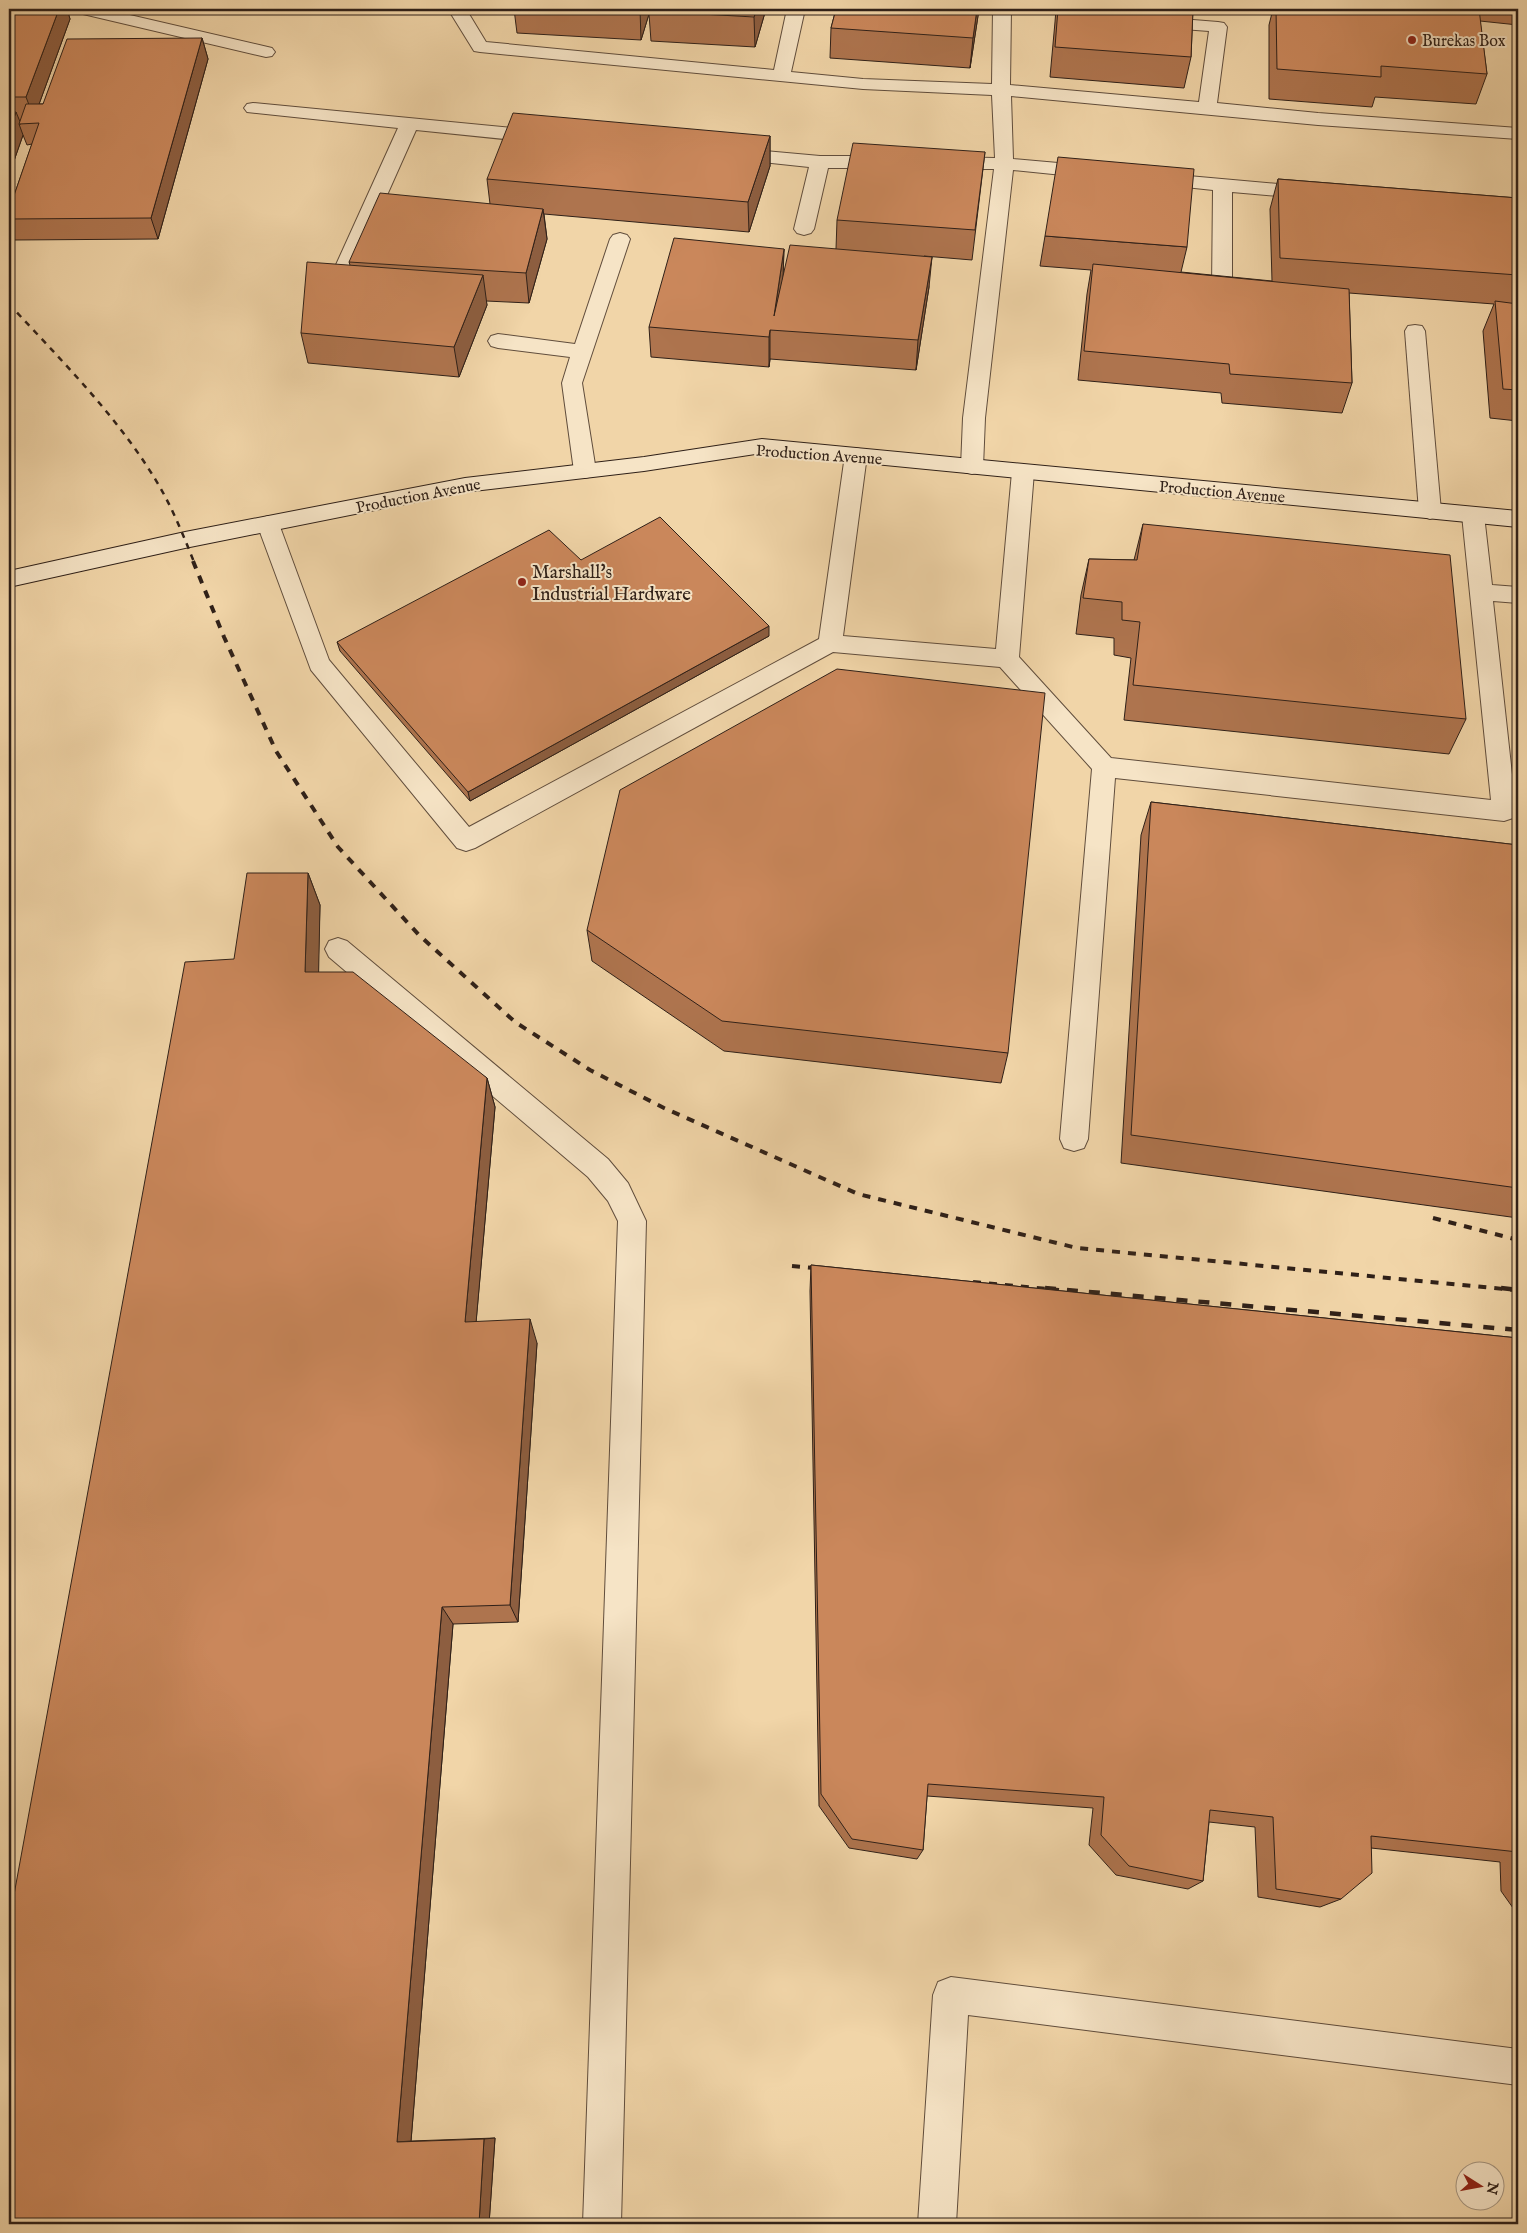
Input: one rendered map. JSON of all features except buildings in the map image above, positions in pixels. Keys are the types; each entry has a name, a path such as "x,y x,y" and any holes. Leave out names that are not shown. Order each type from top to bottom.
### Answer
{"street":[{"path":"69,9 82,9 266,52"},
{"path":"458,9 480,47 863,84 1003,90 1318,119 1518,134"},
{"path":"782,76 796,9"},
{"path":"972,467 974,418 1004,164 1003,90 1000,61 1002,9"},
{"path":"1147,21 1218,27 1207,108"},
{"path":"253,108 563,139"},
{"path":"345,267 409,124"},
{"path":"711,152 820,162 907,163"},
{"path":"804,229 820,162"},
{"path":"927,163 1004,164 1114,174"},
{"path":"1134,176 1331,194"},
{"path":"1222,289 1223,185"},
{"path":"585,471 572,383 620,239"},
{"path":"1415,331 1430,511"},
{"path":"498,341 583,352"},
{"name":"Production Avenue","path":"9,579 185,540 465,485 644,464 762,446 1518,519"},
{"path":"830,642 856,455"},
{"path":"1007,659 1023,472"},
{"path":"268,524 319,664 466,841 830,642 1007,659 1104,766 1504,810 1473,515"},
{"path":"1482,592 1518,595"},
{"path":"1074,1139 1104,766"},
{"path":"338,949 598,1168 618,1192 632,1221 602,2224"},
{"path":"937,2224 950,1995 1518,2067"}],"railway":[{"path":"9,304 90,392 128,439 166,498 194,562"},
{"path":"193,561 224,637 276,751 338,847 419,935 515,1022 590,1070 664,1108 858,1194 1077,1248 1514,1290"},
{"path":"1433,1218 1518,1240"},
{"path":"792,1266 826,1269"},
{"path":"973,1282 1059,1290"},
{"path":"1045,1288 1518,1330"},
{"path":"1501,1288 1518,1290"}],"place":[{"name":"Burekas Box","path":"1412,40"},
{"name":"Marshall's Industrial Hardware","path":"522,582"}]}
